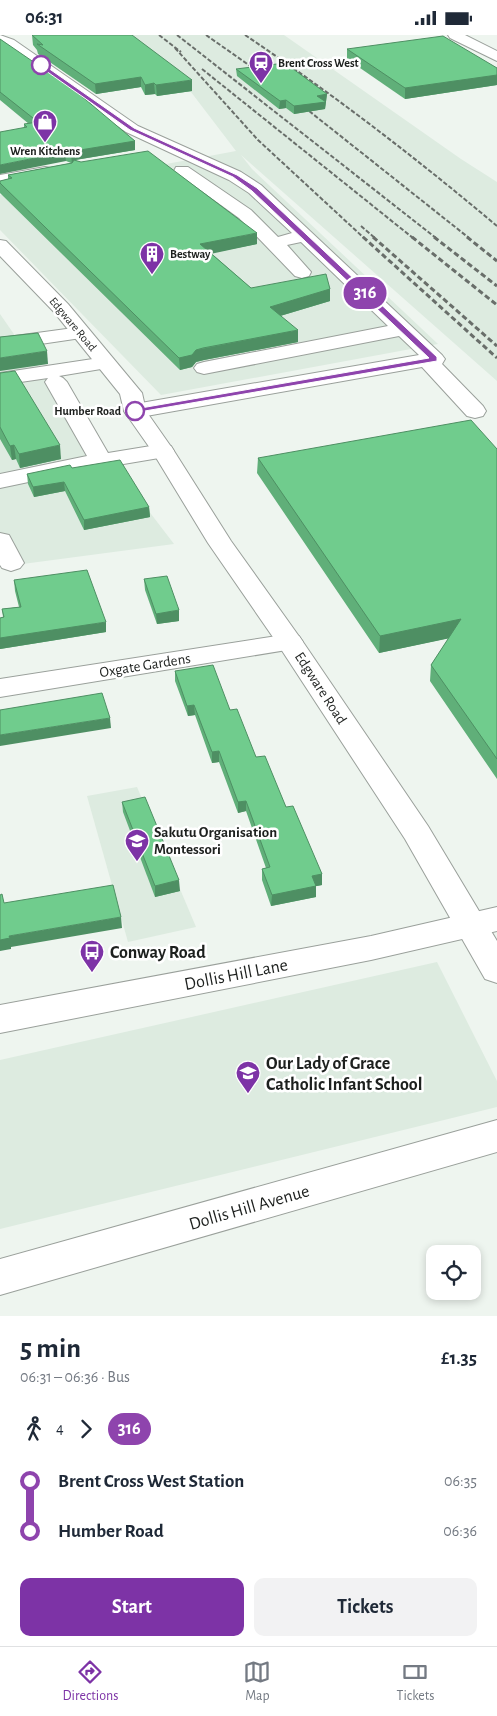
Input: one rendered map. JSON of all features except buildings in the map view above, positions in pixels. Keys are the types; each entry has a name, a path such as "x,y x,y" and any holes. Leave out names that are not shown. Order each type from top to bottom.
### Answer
{"street":[{"path":"455,35 497,57"},
{"path":"11,41 132,129 190,158 235,176 254,189 434,359 135,411"},
{"path":"150,154 190,158 302,272"},
{"path":"0,180 57,170"},
{"path":"274,243 304,236"},
{"name":"Edgware Road","path":"0,245 97,365 114,400 135,411 163,451 220,543 290,642 417,834 484,922 497,970"},
{"name":"Edgware Road","path":"0,267 69,330"},
{"path":"204,368 403,329"},
{"path":"0,335 69,330"},
{"path":"0,345 69,330"},
{"path":"427,361 475,411"},
{"path":"0,379 97,365"},
{"path":"56,382 101,460"},
{"path":"0,481 101,460 163,451"},
{"path":"0,540 11,563"},
{"name":"Oxgate Gardens","path":"0,689 290,642"},
{"name":"Dollis Hill Lane","path":"0,1019 371,948 484,922"},
{"name":"Dollis Hill Avenue","path":"0,1277 497,1136"}],"shaded area":[{"path":"132,35 284,35 461,159 497,182 497,381 241,155 252,169 438,344 161,395 0,230 0,195 236,151 178,75"},
{"path":"0,314 18,340 174,544 0,567"},
{"name":"Sakutu Organisation Montessori","path":"137,787 196,927 128,942 87,796"},
{"name":"Our Lady of Grace Catholic Infant School","path":"437,962 497,1081 497,1107 0,1229 0,1060"}],"railway":[{"path":"159,35 181,52"},
{"path":"177,35 436,238"},
{"path":"206,35 263,75"},
{"path":"245,35 374,127 497,226"},
{"path":"175,48 258,140 364,238"},
{"path":"202,69 413,238"},
{"path":"299,103 469,238"},
{"path":"361,226 375,238"},
{"path":"363,237 497,358"},
{"path":"373,237 497,346"},
{"path":"412,237 497,305"},
{"path":"434,237 497,286"},
{"path":"467,237 497,261"}],"bus line":[{"name":"316","path":"41,65 132,129 235,176 254,189 434,359 135,411"}],"place":[{"name":"Brent Cross West","path":"261,84"},
{"name":"Wren Kitchens","path":"45,143"},
{"name":"Bestway","path":"152,275"},
{"name":"Humber Road","path":"135,411"},
{"name":"Sakutu Organisation Montessori","path":"137,862"},
{"name":"Conway Road","path":"92,973"},
{"name":"Our Lady of Grace Catholic Infant School","path":"248,1094"}]}
